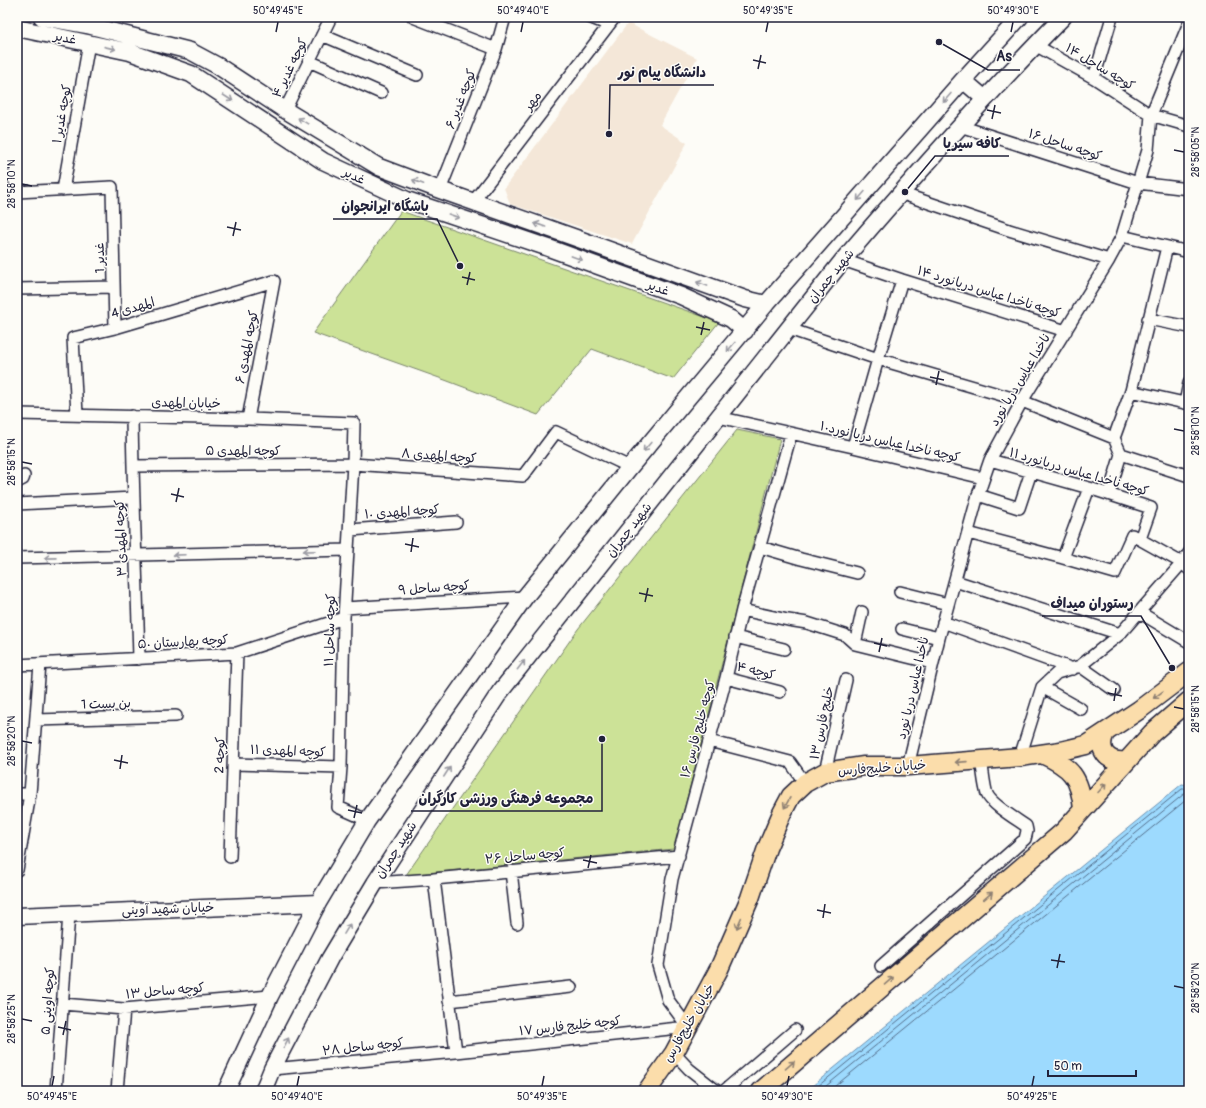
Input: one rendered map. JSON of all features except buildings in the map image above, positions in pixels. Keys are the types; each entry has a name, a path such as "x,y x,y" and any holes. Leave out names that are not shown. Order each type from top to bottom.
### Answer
{"main road":[{"name":"خیابان خلیج‌فارس","path":"647,1091 674,1054 719,970 750,898 767,848 782,813 791,796 805,783 826,772 864,766 908,766 1020,757 1086,745 1139,710 1189,672"},
{"path":"761,1091 1058,836 1152,732 1189,701"},
{"path":"1105,733 1102,740 1102,748 1105,755 1111,760 1126,762"},
{"path":"1042,754 1062,764 1072,773 1079,784 1083,809"}],"street":[{"name":"غدیر","path":"42,17 88,21 190,51 218,66 284,110 379,167 745,299 766,304"},
{"name":"کوچه غدیر ۴","path":"284,110 331,17"},
{"path":"413,17 496,49"},
{"name":"کوچه غدیر ۶","path":"440,190 496,49 505,17"},
{"path":"589,17 612,21"},
{"path":"226,1091 270,996 318,903 367,821 525,597 630,467 766,304 1020,17"},
{"name":"شهید چمران","path":"262,1091 330,958 375,883 500,692 843,260 960,126 1063,17"},
{"path":"1094,78 1112,17"},
{"name":"مهر","path":"473,202 612,21"},
{"name":"غدیر","path":"18,23 89,43 130,52 192,74 323,160 407,200 546,247 681,296 731,319 745,330"},
{"name":"ناخدا عباس دریا نورد","path":"908,766 932,663 983,478 990,460 1022,401 1110,260 1122,236 1148,150 1151,115 1189,23"},
{"path":"322,35 418,75"},
{"name":"کوچه غدیر ۱","path":"63,190 89,43"},
{"name":"کوچه ساحل ۱۴","path":"1035,45 1094,78 1151,115 1189,126"},
{"path":"309,61 381,94"},
{"path":"963,80 985,100"},
{"name":"کوچه ساحل ۱۶","path":"960,126 1138,183 1189,189"},
{"name":"غدیر 1","path":"63,190 112,187 115,328"},
{"path":"17,192 63,190"},
{"path":"900,193 1009,230 1110,260"},
{"path":"1122,236 1189,252"},
{"path":"1109,494 1121,454 1114,438 1131,391 1167,247"},
{"name":"کوچه ناخدا عباس دریانورد ۱۴","path":"843,260 1066,331"},
{"path":"854,447 878,359 902,280"},
{"name":"المهدی 4","path":"77,415 73,338 115,328 274,281"},
{"name":"کوچه المهدی ۶","path":"248,418 274,281"},
{"path":"17,289 114,287"},
{"path":"712,310 720,303 722,297 721,290"},
{"path":"1148,319 1189,327"},
{"path":"789,329 878,359 1022,401 1114,438"},
{"path":"1131,391 1187,403 1189,383"},
{"name":"خیابان المهدی","path":"17,414 248,418 354,423"},
{"name":"کوچه المهدی ۳","path":"132,416 133,498 137,556 139,659"},
{"name":"کوچه ناخدا عباس دریا نورد۱۰","path":"718,417 854,447 983,478"},
{"name":"کوچه ساحل ۱۱","path":"354,423 350,530 344,613 341,766 338,807 367,821"},
{"name":"کوچه المهدی ۸","path":"353,464 523,476 556,432 630,467"},
{"name":"کوچه خلیج فارس ۱۶","path":"688,1027 668,1000 658,965 672,879 726,678 742,610 790,434"},
{"path":"1121,454 1189,476"},
{"name":"کوچه ناخدا عباس دریانورد ۱۱","path":"990,460 1089,488 1151,508 1140,539"},
{"name":"کوچه المهدی ۵","path":"133,466 353,464"},
{"path":"978,495 1019,508 1031,472"},
{"path":"1063,558 1089,488"},
{"path":"17,504 133,498"},
{"name":"کوچه المهدی ۱۰","path":"350,530 456,522"},
{"path":"968,533 1115,573 1132,535 1186,566"},
{"path":"760,547 857,573"},
{"path":"17,558 348,550"},
{"path":"1020,757 1042,687 1057,673 1077,667 1120,634 1139,612 1186,566 1189,553"},
{"path":"955,581 1120,634"},
{"path":"900,592 948,604"},
{"name":"کوچه ساحل ۹","path":"344,613 525,597"},
{"path":"742,610 808,623 845,635 855,644 932,663"},
{"path":"855,644 862,612"},
{"path":"1139,612 1189,642"},
{"name":"کوچه بهارستان ۵۰","path":"17,665 237,653 344,613"},
{"path":"943,622 1077,667 1114,690"},
{"path":"902,629 939,638"},
{"path":"735,637 784,649"},
{"name":"کوچه 2","path":"230,857 237,653"},
{"path":"17,870 30,794 40,664"},
{"name":"کوچه ۴","path":"726,678 780,692"},
{"name":"خلیج فارس ۱۳","path":"826,772 846,680"},
{"path":"1042,687 1081,709"},
{"name":"بن بست 1","path":"36,720 176,716"},
{"path":"709,741 790,762 805,783"},
{"path":"881,966 1025,839 1027,831 1026,826 997,805 987,794 981,760"},
{"name":"کوچه المهدی ۱۱","path":"234,764 341,766"},
{"path":"17,794 30,794"},
{"name":"کوچه ساحل ۲۶","path":"375,883 434,879 678,856"},
{"path":"511,871 517,923"},
{"path":"434,879 456,1052"},
{"name":"خیابان شهید آوینی","path":"17,916 318,903"},
{"name":"کوچه اوینی ۵","path":"56,1091 68,914"},
{"path":"449,1001 571,987"},
{"name":"کوچه ساحل ۱۳","path":"62,1004 124,1009 270,996"},
{"path":"117,1091 124,1009"},
{"name":"کوچه خلیج فارس ۱۷","path":"456,1052 688,1027"},
{"path":"724,1091 795,1030"},
{"name":"کوچه ساحل ۲۸","path":"272,1069 456,1052"},
{"path":"674,1054 689,1069 717,1091"}],"shaded area":[{"path":"628,23 697,58 660,125 687,143 632,244 510,204 504,188"}],"green space":[{"path":"401,211 719,322 673,379 592,349 538,415 313,333"},
{"path":"737,430 780,439 674,849 406,875 578,629"}],"water":[{"path":"1182,784 1189,785 1189,1091 806,1091"}],"place":[{"name":"As","path":"939,42"},
{"name":"دانشگاه پیام نور","path":"609,134"},
{"name":"کافه سیریا","path":"905,192"},
{"name":"باشگاه ایرانجوان","path":"460,266"},
{"name":"رستوران میداف","path":"1172,668"},
{"name":"مجموعه فرهنگی ورزشی کارگران","path":"602,739"}]}
